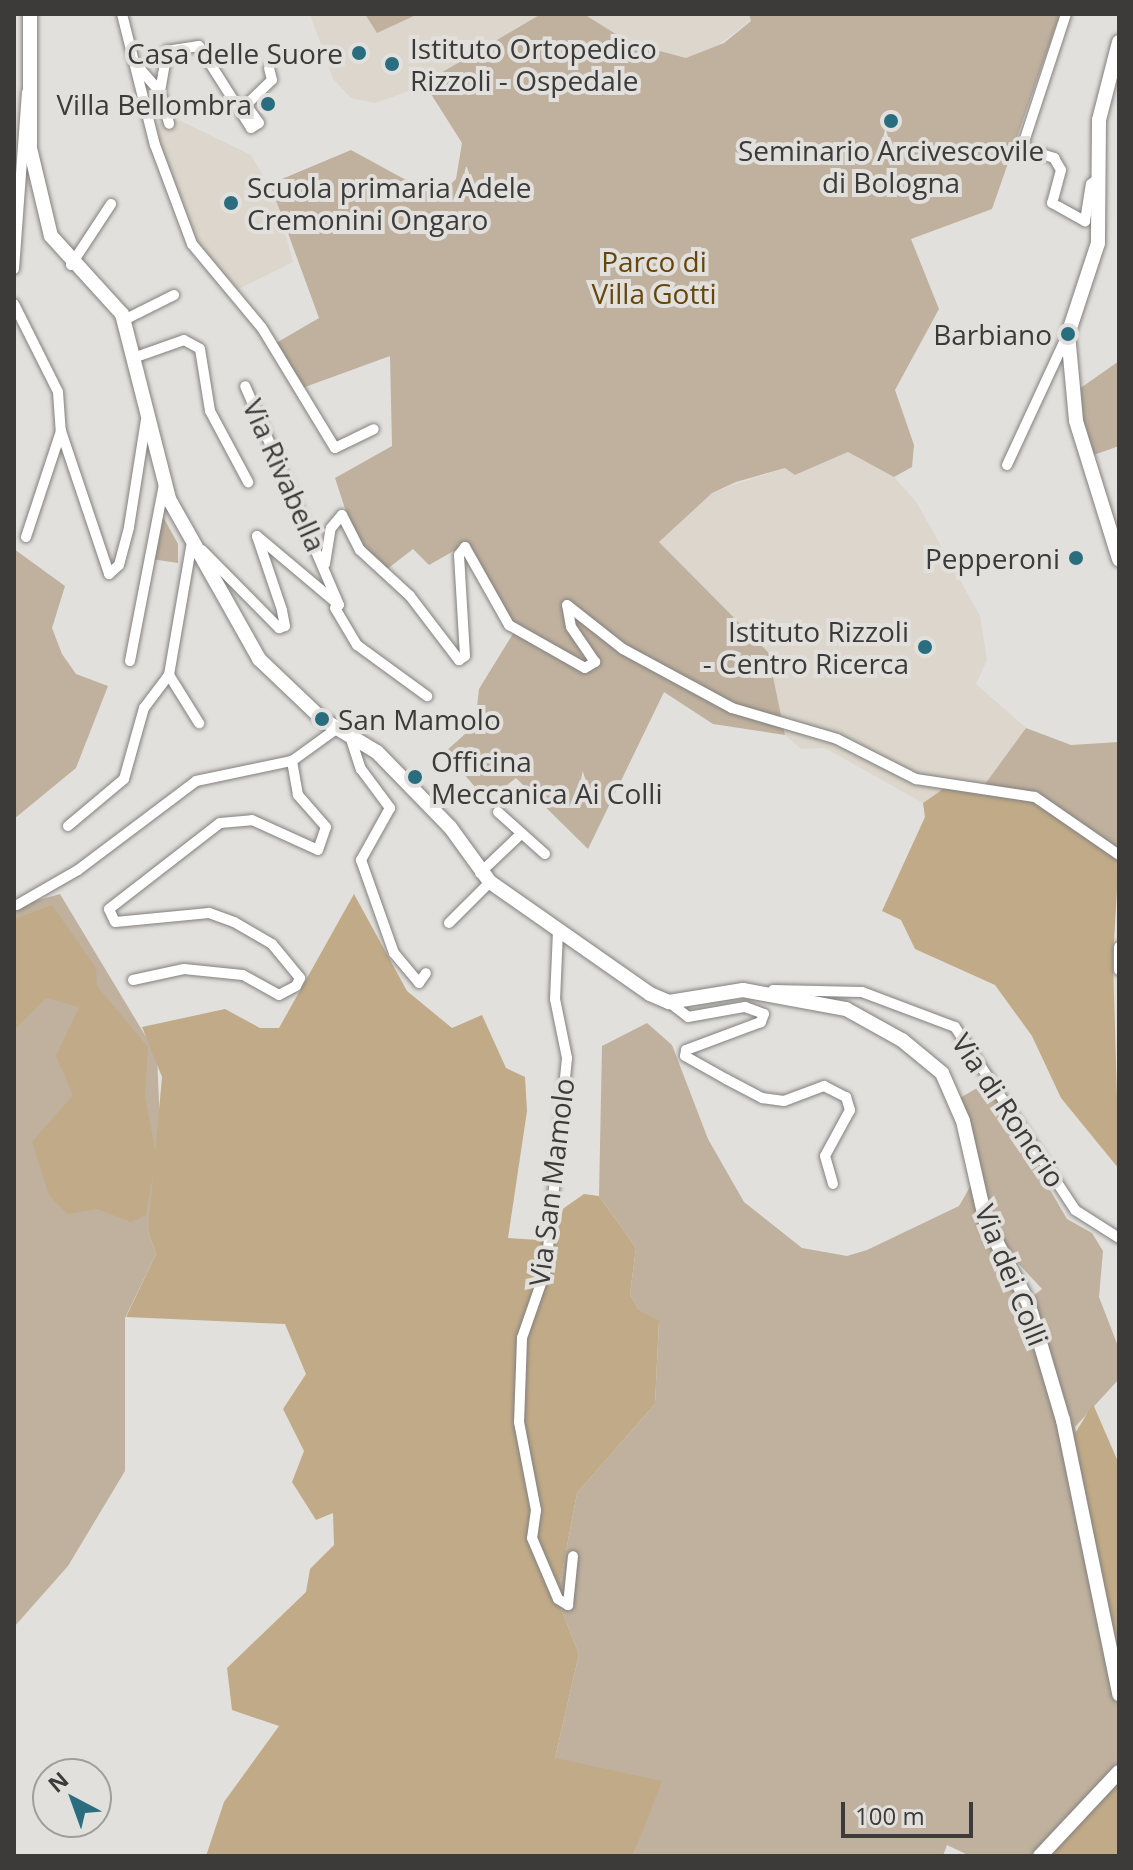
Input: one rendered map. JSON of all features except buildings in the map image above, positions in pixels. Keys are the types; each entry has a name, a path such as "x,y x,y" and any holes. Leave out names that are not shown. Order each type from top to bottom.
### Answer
{"main road":[{"path":"30,14 30,148 51,236 71,265 124,320 136,357 164,485 189,543 259,659 287,691 344,729 430,804 485,877 558,931 669,1002 743,990"},
{"path":"1119,42 1099,120 1098,243 1068,334 1076,421 1119,559"},
{"name":"Via dei Colli","path":"743,990 871,1019 922,1055 948,1084 986,1222 1028,1302 1063,1420 1119,1694"},
{"path":"1040,1856 1119,1772"}],"street":[{"path":"122,14 140,68 155,145 192,244 262,328 335,448 374,429"},
{"path":"1066,14 1022,148 1054,158 1061,170 1052,203 1085,221 1091,184 1099,178"},
{"path":"160,92 167,51 199,46 257,128 246,105 272,80 269,68"},
{"path":"140,68 160,92 169,124"},
{"path":"14,269 22,109 30,81"},
{"path":"71,265 111,204"},
{"path":"124,320 174,295"},
{"path":"14,304 58,392 61,431 109,574 119,565 129,527 147,415"},
{"path":"1007,465 1068,334"},
{"name":"Via Rivabella","path":"136,357 184,340 200,349 210,411 248,482"},
{"name":"Via Rivabella","path":"245,386 340,600 335,608"},
{"path":"26,537 61,431"},
{"path":"130,661 164,485"},
{"path":"325,564 331,528 342,515 360,550 410,596 459,660 465,656 457,605 465,547 509,625 585,668 595,662 571,627 567,605 623,649 732,708 837,739 916,779 1035,797 1119,855"},
{"path":"189,543 279,628 285,626 282,610 257,536 335,608 357,645 427,696"},
{"path":"68,826 118,787 144,708 169,675 189,543"},
{"path":"169,675 199,723"},
{"path":"17,905 78,870 196,781 292,761 344,729 361,769 390,808 361,860 394,953 419,983 426,973"},
{"path":"133,980 184,969 243,975 279,995 296,986 300,978 272,944 234,922 209,913 115,922 109,909 220,823 252,820 318,850 326,827 298,795 292,761"},
{"path":"498,812 545,854"},
{"path":"449,923 521,834"},
{"name":"Via San Mamolo","path":"558,931 555,999 567,1058 546,1269 522,1338 519,1422 536,1510 532,1538 558,1599 568,1605 573,1556"},
{"path":"1119,947 1119,970"},
{"name":"Via di Roncrio","path":"743,990 862,992 955,1027 1075,1210 1119,1238"},
{"path":"669,1002 688,1017 754,1006 764,1014 761,1022 686,1050 685,1056 738,1085 784,1101 824,1086 846,1097 850,1110 825,1156 833,1184"}],"shaded area":[{"name":"Istituto Ortopedico Rizzoli - Ospedale","path":"310,14 541,14 415,89 375,103 351,98 333,79"},
{"name":"Istituto Ortopedico Rizzoli - Ospedale","path":"577,14 749,14 751,20 708,53 686,58 630,43"},
{"name":"Scuola primaria Adele Cremonini Ongaro","path":"181,121 251,155 276,199 293,262 234,291 196,243 159,141 157,124"},
{"path":"848,452 894,477 917,503 980,616 987,660 976,684 1026,728 980,791 946,787 923,803 825,748 801,749 785,735 768,652 659,542 712,492 785,468 796,475"},
{"path":"946,787 1041,799 1119,856 1113,958 1119,1169 1061,1098 1032,1036 995,985 915,949 901,920 882,911 925,817 923,803"},
{"path":"354,894 407,991 452,1028 482,1015 506,1068 525,1077 527,1111 508,1238 538,1240 564,1208 584,1194 599,1196 636,1248 630,1294 638,1309 659,1321 655,1404 577,1493 557,1599 579,1654 555,1758 662,1781 633,1856 206,1856 224,1802 279,1726 232,1710 227,1668 306,1592 310,1569 334,1545 333,1513 316,1520 292,1482 304,1451 283,1409 306,1374 285,1324 126,1317 156,1254 148,1231 162,1077 142,1027 225,1009 260,1028 279,1028"},
{"path":"52,905 96,968 97,986 148,1047 145,1096 156,1155 146,1215 131,1222 97,1209 67,1214 49,1195 32,1142 73,1095 56,1056 79,1007 46,998 14,1030 14,919"},
{"path":"1093,1404 1119,1464 1119,1686 1071,1440"},
{"path":"1119,1769 1119,1856 1040,1856"}],"green space":[{"path":"365,14 418,14 377,33"},
{"name":"Parco di Villa Gotti","path":"541,14 587,16 630,43 686,58 724,43 751,21 749,14 1060,14 992,209 911,239 939,309 895,390 914,445 912,467 894,477 848,452 795,475 785,468 736,482 712,493 659,542 768,652 785,735 713,724 664,692 588,849 516,778 487,801 445,752 475,725 479,689 514,632 466,544 429,565 413,549 386,570 354,536 335,478 392,446 390,356 294,391 271,346 319,318 270,184 351,150 437,197 456,179 462,143 424,83"},
{"path":"1119,361 1119,446 1088,457 1072,394"},
{"path":"160,511 178,544 178,563 151,559"},
{"path":"14,549 65,586 52,628 62,654 76,674 108,686 76,768 14,819"},
{"path":"1026,728 1071,745 1119,742 1119,856 1064,811 980,791"},
{"path":"60,894 157,1055 161,1149 148,1231 156,1254 125,1318 125,1471 68,1566 14,1627 14,907"},
{"path":"647,1023 672,1045 708,1139 744,1202 802,1248 847,1256 867,1250 959,1206 974,1180 955,1101 987,1082 1067,1219 1092,1233 1103,1251 1099,1297 1119,1349 1119,1379 1075,1427 1119,1686 1119,1769 1040,1856 970,1856 947,1845 943,1856 633,1856 643,1829 555,1758 579,1654 557,1599 577,1493 655,1404 659,1322 638,1309 630,1294 636,1248 599,1196 602,1046","holes":["1018,1263 1042,1289 1029,1299 1013,1265"]}],"place":[{"name":"Casa delle Suore","path":"359,53"},
{"name":"Istituto Ortopedico Rizzoli - Ospedale","path":"392,64"},
{"name":"Villa Bellombra","path":"268,104"},
{"name":"Seminario Arcivescovile di Bologna","path":"891,121"},
{"name":"Scuola primaria Adele Cremonini Ongaro","path":"231,203"},
{"name":"Barbiano","path":"1068,334"},
{"name":"Pepperoni","path":"1076,558"},
{"name":"Istituto Rizzoli - Centro Ricerca","path":"925,647"},
{"name":"San Mamolo","path":"322,719"},
{"name":"Officina Meccanica Ai Colli","path":"415,777"}]}
